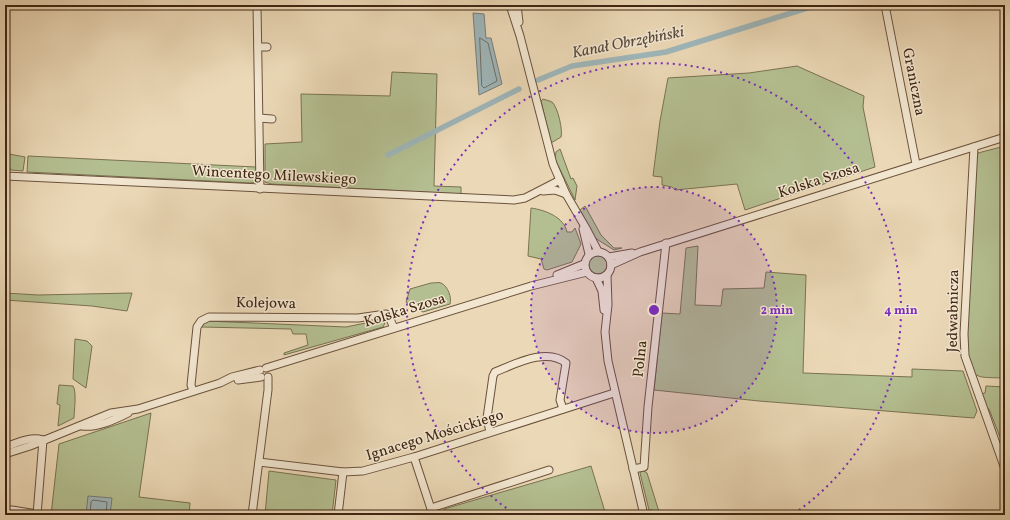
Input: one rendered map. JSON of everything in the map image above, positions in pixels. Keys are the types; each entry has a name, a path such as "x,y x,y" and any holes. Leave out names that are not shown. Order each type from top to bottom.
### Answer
{"street":[{"path":"257,5 260,189"},
{"path":"510,5 520,36 547,146 566,194 598,251"},
{"path":"517,5 520,36"},
{"name":"Graniczna","path":"885,5 916,164"},
{"path":"258,47 267,47"},
{"path":"258,118 272,119"},
{"name":"Kolska Szosa","path":"611,265 640,252 666,243 1005,137"},
{"name":"Jedwabnicza","path":"974,147 964,356 1005,469"},
{"name":"Wincentego Milewskiego","path":"5,176 514,200 525,198 560,180"},
{"name":"Wincentego Milewskiego","path":"541,191 555,190 566,194"},
{"path":"581,221 588,244 589,254 584,264 587,272 596,278 602,291 606,316 606,351 614,393 644,515"},
{"name":"Polna","path":"633,469 644,467 648,407 666,243"},
{"path":"589,254 598,251 609,257 611,265 607,275 608,305 606,316"},
{"name":"Kolska Szosa","path":"609,257 640,252"},
{"name":"Kolska Szosa","path":"531,286 584,264"},
{"name":"Kolska Szosa","path":"5,454 82,426 111,413 138,409 220,383 232,377 265,374 286,362 531,286 587,272"},
{"path":"596,278 607,275"},
{"name":"Kolejowa","path":"193,391 191,385 197,327 203,319 209,317 358,318 386,314 394,328"},
{"path":"490,432 487,418 493,376 495,372 518,363 544,356 559,357 566,363 560,400 563,409"},
{"path":"252,515 267,395 265,374"},
{"name":"Ignacego Mościckiego","path":"259,462 343,472 363,471 414,457 614,393"},
{"path":"42,453 46,446 58,435"},
{"name":"Kolska Szosa","path":"5,447 28,439 37,438 43,440"},
{"path":"5,511 12,510 37,514 43,440"},
{"path":"30,446 39,448 42,453"},
{"path":"414,457 432,512 549,470"},
{"path":"338,515 343,472"}],"green space":[{"path":"797,66 864,96 863,107 875,167 745,210 737,184 675,190 672,187 662,185 662,177 653,176 660,121 668,78 749,73"},
{"path":"392,72 437,74 434,186 461,187 461,194 271,184 265,182 265,144 302,142 301,94 390,96"},
{"path":"543,99 552,102 558,114 561,125 561,137 551,143 541,101"},
{"path":"1005,146 1004,378 980,377 974,372 966,349 976,162 978,153"},
{"path":"560,149 571,179 573,178 577,186 575,200 555,159 556,152"},
{"path":"9,154 25,157 23,171 11,170 9,167"},
{"path":"28,156 256,167 256,182 251,183 27,172"},
{"path":"585,206 601,235 614,248 622,248 614,250 595,238 580,210"},
{"path":"531,208 542,210 558,218 562,222 567,232 572,232 575,228 581,244 572,262 547,270 544,269 541,259 528,256"},
{"path":"698,246 695,305 721,306 723,289 764,288 766,272 806,275 803,373 912,377 912,369 963,371 977,411 974,418 759,401 654,390 662,313 680,314 686,248"},
{"path":"594,256 602,256 607,261 605,272 602,274 594,274 589,269 589,261"},
{"path":"431,283 440,283 446,287 450,296 450,304 423,312 406,302 410,289"},
{"path":"5,293 38,295 132,293 127,311 92,306 5,300"},
{"path":"380,320 385,323 383,327 284,355 284,353 308,345 306,334 293,334 291,329 201,327 207,321 346,327"},
{"path":"75,339 87,341 92,346 86,388 73,379"},
{"path":"59,385 73,386 75,402 74,418 58,426 60,405 57,404"},
{"path":"986,386 1005,387 1002,419 1005,433 1003,437 1000,437 989,409 987,408 981,394 985,393"},
{"path":"151,413 139,497 190,503 189,515 51,515 59,444"},
{"path":"591,466 606,515 445,515 444,509"},
{"path":"642,470 647,473 660,515 654,515 652,510 649,510 640,473"},
{"path":"269,471 336,480 332,515 265,515"}],"water":[{"path":"473,13 484,14 486,38 491,38 502,84 479,95"},
{"path":"88,496 112,498 110,515 86,515"}],"waterway":[{"name":"Kanał Obrzębiński","path":"538,80 572,66 666,52 817,5"},
{"name":"Kanał Obrzębiński","path":"388,155 519,89"}]}
